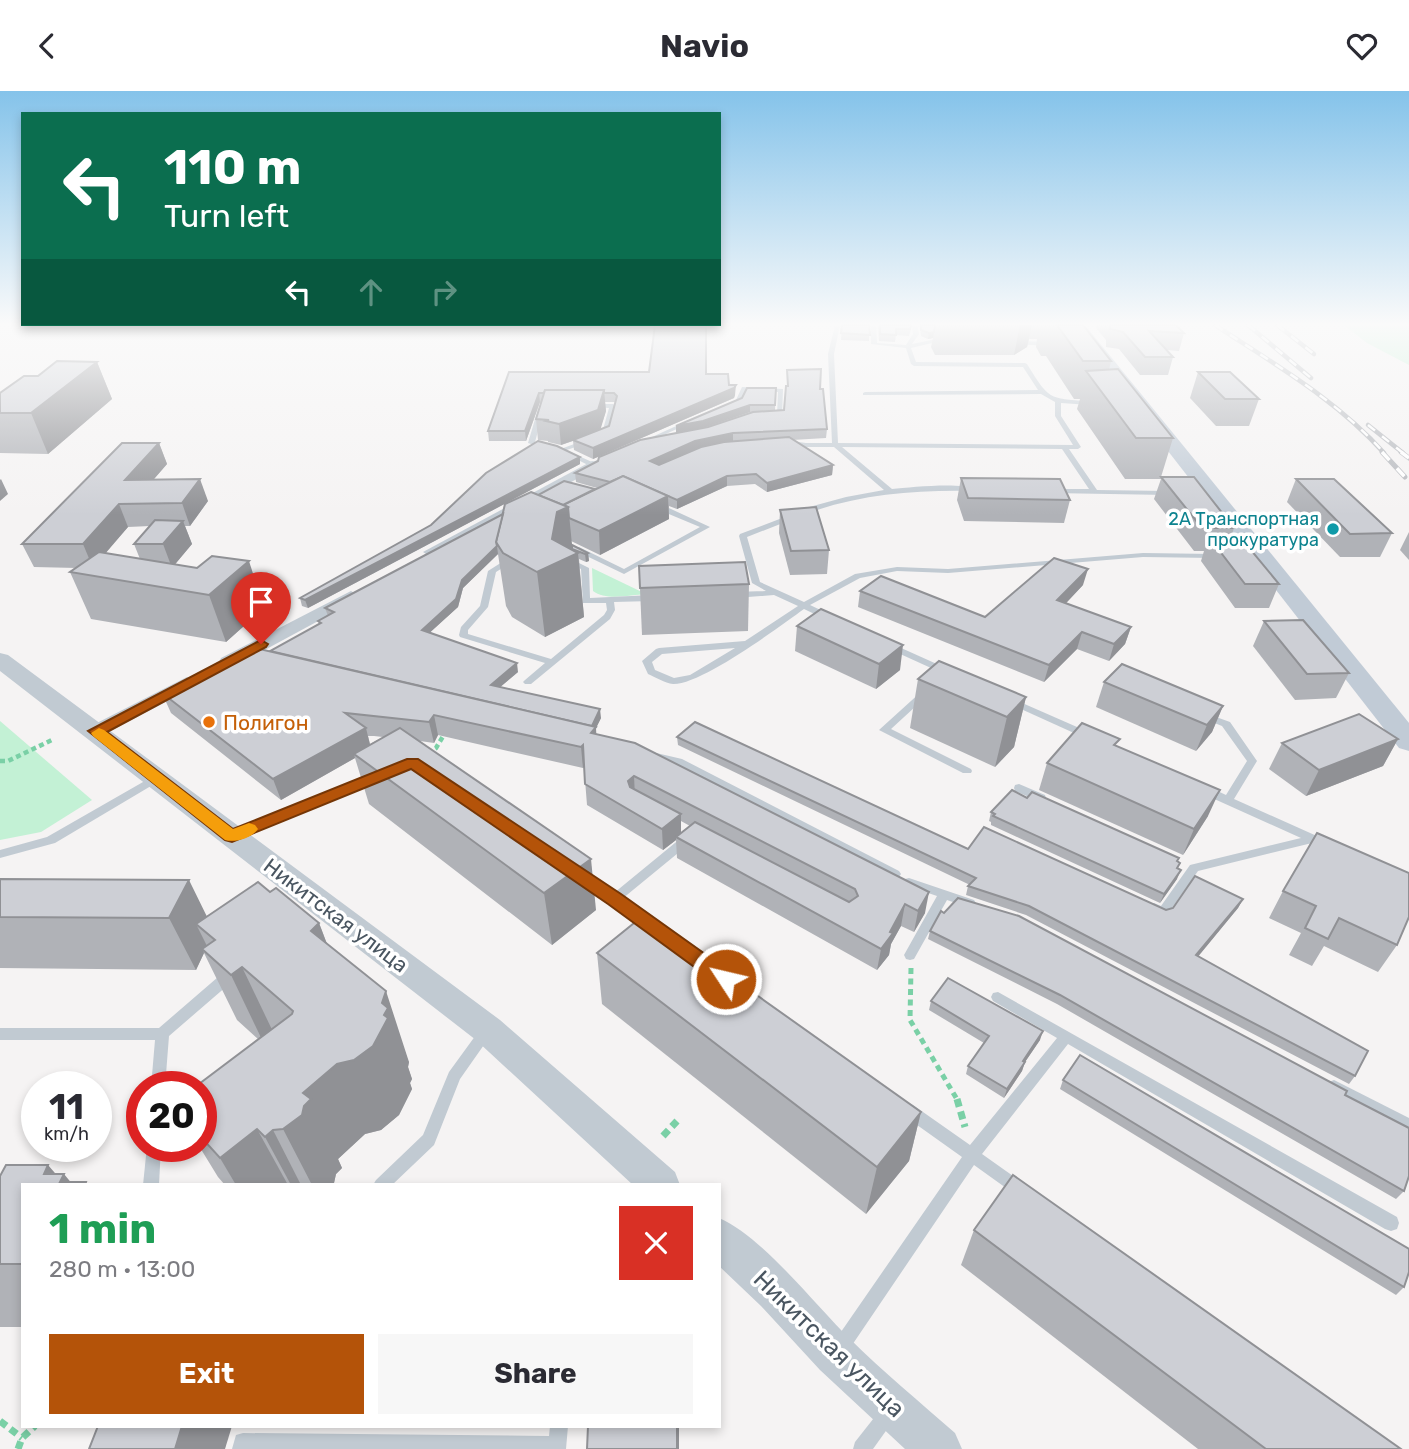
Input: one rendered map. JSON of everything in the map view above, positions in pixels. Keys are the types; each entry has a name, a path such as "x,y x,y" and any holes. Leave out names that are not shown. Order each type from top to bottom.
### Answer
{"main road":[{"path":"1123,388 1409,742"}],"street":[{"path":"417,559 568,484 592,465"},
{"path":"96,731 209,671 244,658 369,585"},
{"name":"Никитская улица","path":"0,660 158,777 313,906 488,1030 659,1183"},
{"name":"Никитская улица","path":"721,1240 776,1291 835,1355 939,1449"}],"lane":[{"path":"713,412 739,401 744,388"},
{"path":"751,388 780,390 780,415 760,416"},
{"path":"833,388 835,445 891,492"},
{"path":"1038,388 1058,403 1096,403"},
{"path":"865,394 1040,392"},
{"path":"776,442 1079,447 1058,416 1058,403"},
{"path":"554,406 542,406 531,443 561,450 592,465 615,455"},
{"path":"561,450 605,434 613,406 589,406"},
{"path":"678,438 638,445 701,417"},
{"path":"1065,447 1094,492"},
{"path":"839,622 756,583 752,578 743,536 827,503 919,487 986,489"},
{"path":"1040,490 1177,493"},
{"path":"566,544 624,572 706,527 648,502"},
{"path":"521,555 492,571 484,607 464,629 463,635 552,662"},
{"path":"747,644 659,651 647,661 651,672 673,681 692,677 747,644 803,606 858,576 897,569 948,571 1143,555 1226,556"},
{"path":"563,558 585,568 586,600 665,598"},
{"path":"719,595 774,593"},
{"path":"528,682 607,617 611,610 610,600"},
{"path":"875,639 959,677"},
{"path":"938,680 947,672"},
{"path":"929,688 884,730 967,771"},
{"path":"996,694 1094,739"},
{"path":"1200,714 1226,724 1252,761 1228,800"},
{"path":"637,751 678,761 918,887 982,908"},
{"path":"232,836 413,763"},
{"path":"0,854 51,841 158,777"},
{"path":"1191,783 1337,849"},
{"path":"1019,788 1056,805"},
{"path":"614,899 694,835 682,828"},
{"path":"1181,862 1194,868 1313,839"},
{"path":"1139,901 1163,912 1194,868"},
{"path":"570,869 659,931"},
{"path":"910,955 944,895"},
{"path":"0,1034 162,1034 244,963"},
{"path":"998,997 1391,1223"},
{"path":"383,1183 429,1140 454,1076 488,1030"},
{"path":"159,1071 162,1034"},
{"path":"835,1355 972,1156 1066,1036"},
{"path":"1324,1081 1409,1126"},
{"path":"894,1099 1028,1195"},
{"path":"151,1183 153,1162"},
{"path":"862,1449 892,1407"},
{"path":"241,1449 243,1442 558,1440"}],"path":[{"path":"413,763 436,748 451,724"},
{"path":"0,761 8,761 54,739"},
{"path":"910,955 910,1020 960,1104 972,1156"},
{"path":"663,1136 677,1121"},
{"path":"0,1421 22,1438"},
{"path":"18,1449 22,1438 33,1428"}],"green space":[{"path":"592,568 646,594 618,597 598,594 593,591"},
{"path":"0,721 92,800 41,832 0,840"}],"building":[{"path":"7,388 63,388 31,413 0,413 0,393"},
{"path":"503,388 733,388 593,448 573,440 609,426 617,396 614,393 604,393 604,390 545,390 544,393 539,393 525,431 488,431"},
{"path":"747,388 776,388 775,405 750,405 703,421 676,426 742,398"},
{"path":"786,388 823,389 827,429 733,433 695,441 650,461 659,465 701,447 724,442 789,437 833,465 767,483 756,474 727,476 677,500 623,476 610,482 575,473 598,461 599,457 640,440 708,427 753,412 784,410"},
{"path":"1099,388 1133,388 1173,438 1136,438"},
{"path":"1214,388 1248,388 1259,399 1225,399"},
{"path":"545,390 604,390 598,410 559,424 536,419"},
{"path":"538,441 580,457 305,600 300,598 431,525 486,473"},
{"path":"122,443 159,443 125,480 200,479 182,503 119,504 83,544 22,544"},
{"path":"623,476 668,496 599,531 569,518 568,507 563,505"},
{"path":"1161,477 1194,477 1234,528 1202,528"},
{"path":"961,478 1060,479 1070,500 968,498"},
{"path":"1296,479 1334,479 1392,533 1350,534"},
{"path":"564,481 595,489 563,505 538,495"},
{"path":"531,492 568,507 557,512 552,539 578,553 537,572 503,553 496,542 505,504"},
{"path":"816,507 829,550 791,551 780,510"},
{"path":"503,514 497,546 462,580 456,599 422,630 517,663 491,685 600,709 592,726 270,651 321,623 318,621 334,612 325,608"},
{"path":"155,520 183,521 163,544 134,544"},
{"path":"1209,537 1241,538 1279,584 1245,584"},
{"path":"572,545 588,553 572,549"},
{"path":"99,552 197,568 212,556 249,561 209,595 70,572"},
{"path":"1054,558 1088,569 1057,600 1131,627 1114,644 1082,632 1049,665 860,591 881,576 985,617"},
{"path":"745,562 749,584 640,588 639,566"},
{"path":"821,609 903,645 879,664 797,626"},
{"path":"1303,620 1349,673 1307,674 1264,621"},
{"path":"251,647 596,727 591,733 635,743 929,892 918,911 905,904 890,932 893,933 881,949 676,837 695,822 849,902 858,896 855,889 634,776 628,781 630,787 681,814 662,829 585,784 583,745 581,747 434,715 429,722 345,713 366,728 273,779 162,693"},
{"path":"939,661 1026,697 1007,717 918,679"},
{"path":"1122,664 1223,706 1207,725 1104,682"},
{"path":"1359,714 1398,739 1319,770 1282,743"},
{"path":"695,722 968,849 984,827 1166,910 1173,908 1195,876 1243,899 1196,955 1368,1051 1355,1076 1029,906 968,886 976,878 677,737"},
{"path":"1082,723 1120,739 1114,745 1220,790 1194,829 1047,763"},
{"path":"400,728 591,859 544,893 354,754"},
{"path":"1012,790 1027,798 1032,792 1179,858 1177,868 1181,870 1164,894 993,816 995,814 991,812"},
{"path":"1317,833 1409,873 1409,917 1397,945 1339,918 1328,939 1305,928 1316,906 1283,891"},
{"path":"0,879 189,880 169,918 0,917"},
{"path":"258,882 270,892 276,888 319,923 311,931 386,991 382,1003 388,1008 384,1015 388,1018 373,1046 354,1060 337,1064 303,1093 311,1099 304,1106 302,1115 283,1129 273,1130 265,1137 257,1129 220,1158 217,1155 216,1071 293,1011 242,967 231,975 202,949 215,940 196,924"},
{"path":"958,898 1019,916 1347,1091 1345,1095 1409,1128 1409,1176 1404,1191 1060,995 930,931 941,911 944,913"},
{"path":"644,915 921,1112 877,1167 597,953"},
{"path":"948,978 1043,1031 1007,1089 968,1066 989,1036 931,1001"},
{"path":"1080,1055 1409,1249 1409,1272 1404,1287 1063,1080"},
{"path":"6,1165 48,1165 44,1174 64,1174 60,1182 86,1182 21,1183 21,1264 0,1264 0,1176"},
{"path":"1013,1175 1401,1449 1266,1449 974,1230"},
{"path":"97,1428 181,1428 175,1449 89,1449"},
{"path":"588,1428 677,1428 677,1449 587,1449"}],"railway":[{"path":"1310,388 1346,416 1384,453"},
{"path":"1368,425 1403,453"},
{"path":"1382,452 1405,477"},
{"path":"1401,452 1409,458"}],"slow traffic":[{"path":"99,733 232,836 249,829"}],"place":[{"name":"2А Транспортная прокуратура","path":"1333,529"},
{"name":"Полигон","path":"209,722"}],"route":[{"path":"261,644 96,731 232,836 413,763 614,899 726,979"}]}
